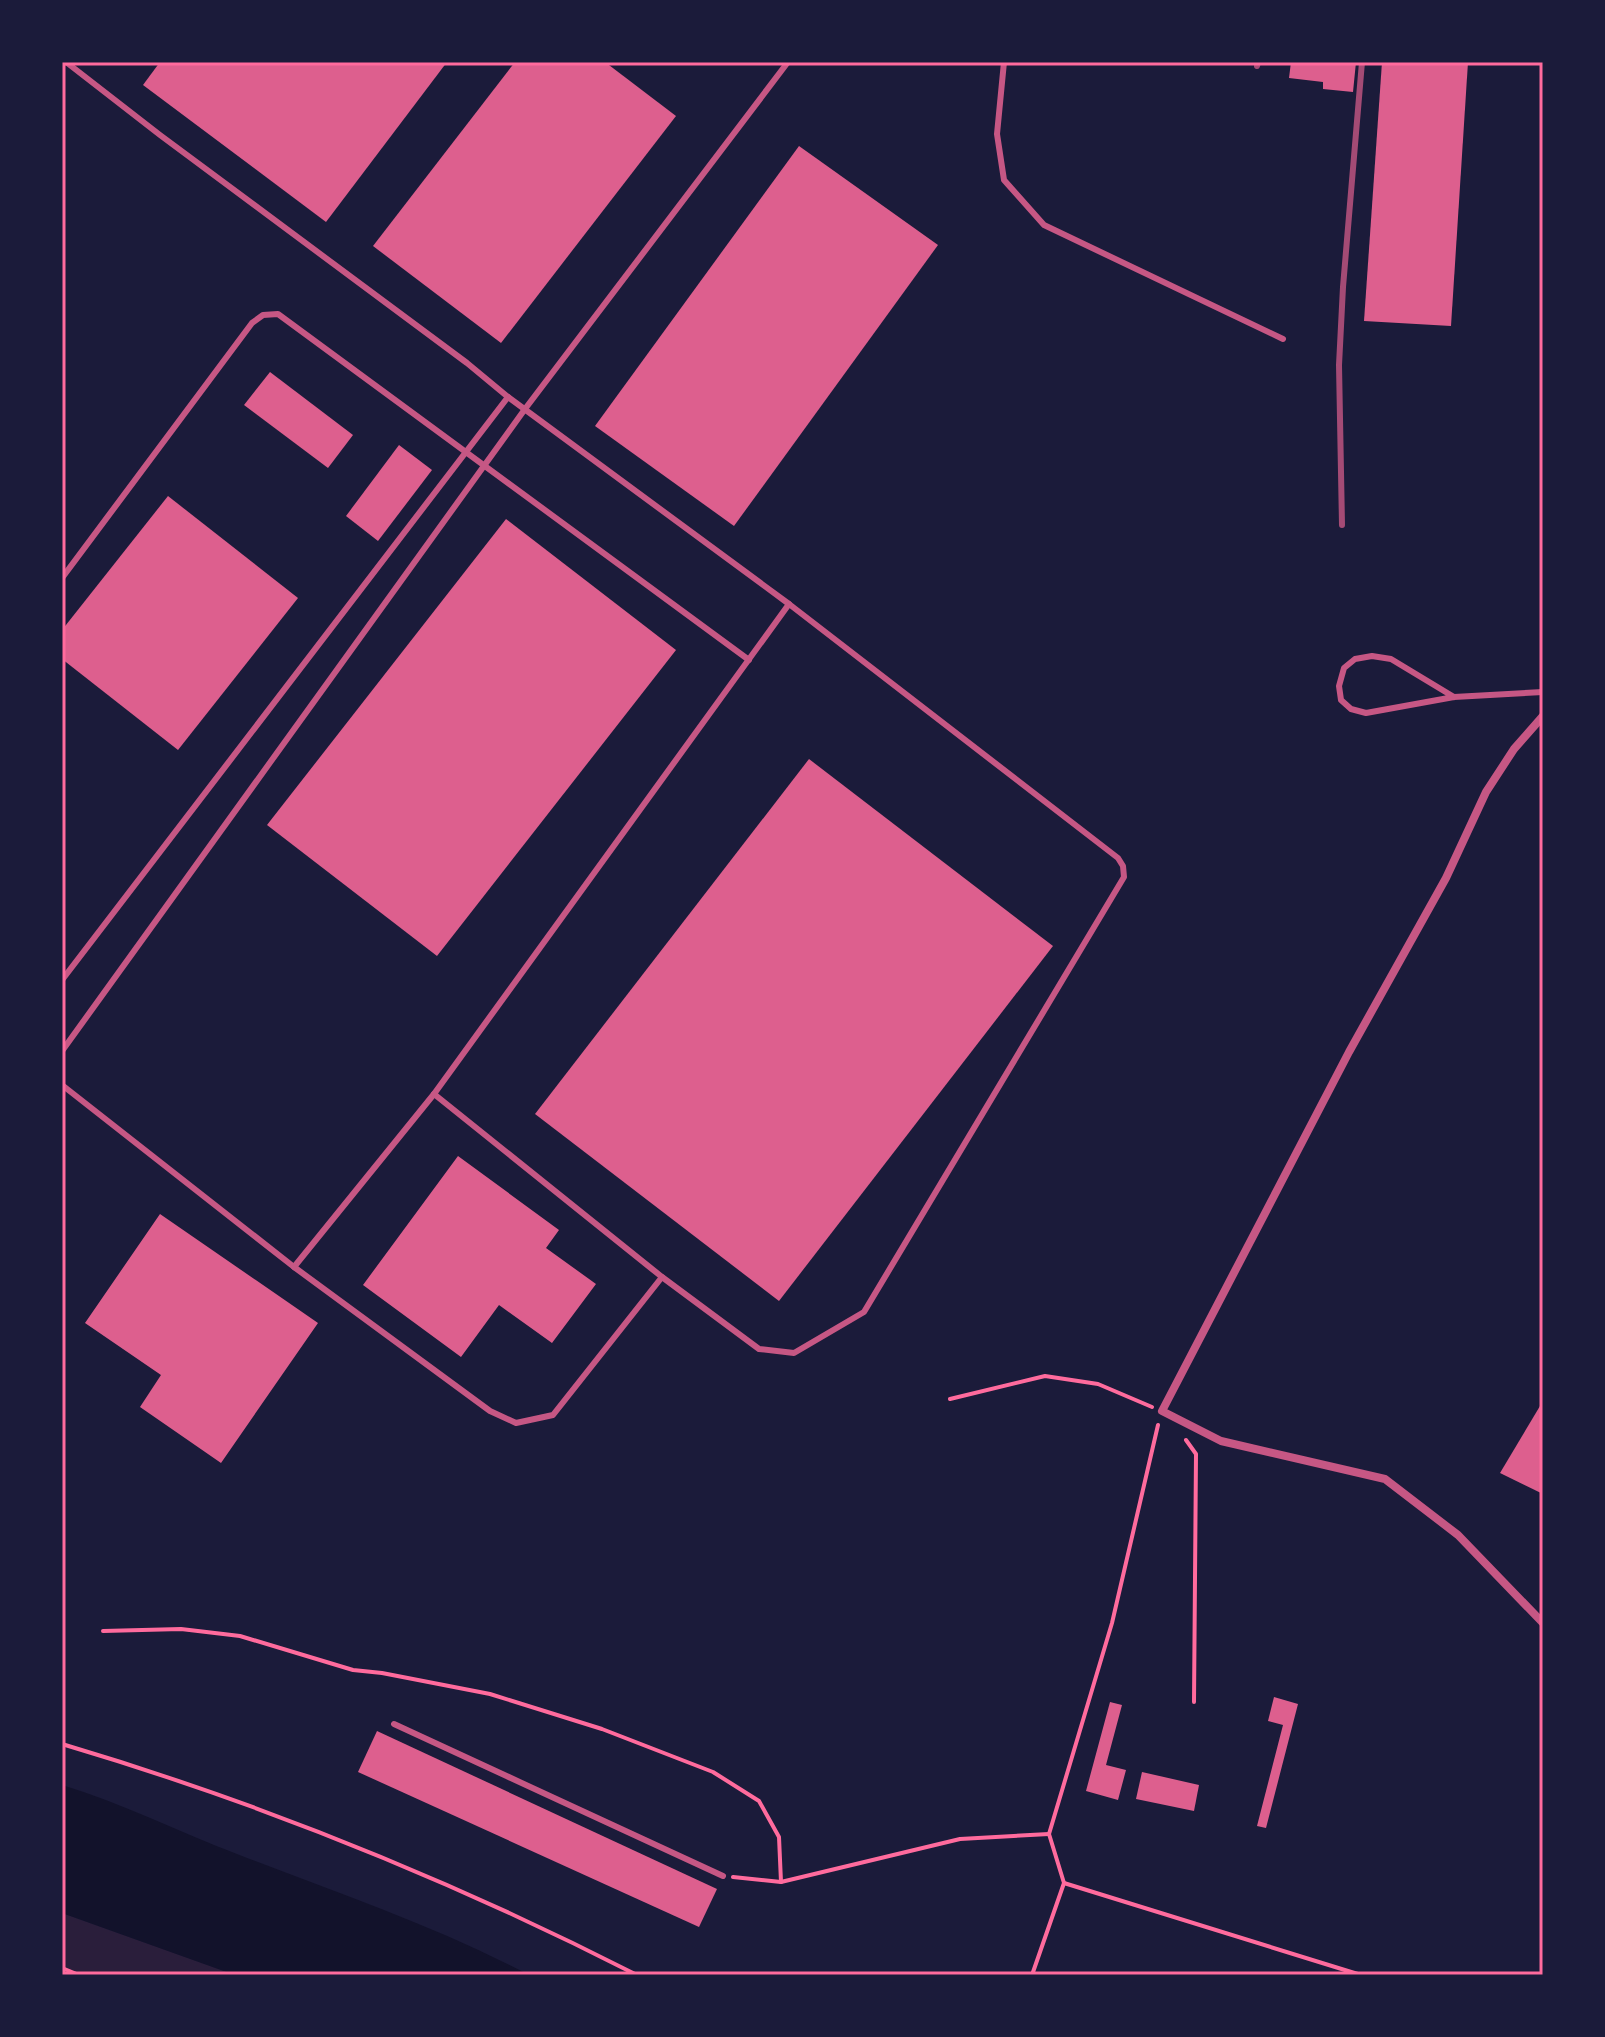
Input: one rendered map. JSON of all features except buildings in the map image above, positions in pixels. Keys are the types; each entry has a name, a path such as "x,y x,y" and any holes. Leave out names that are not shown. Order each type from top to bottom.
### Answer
{"street":[{"path":"1543,716 1514,749 1486,792 1446,878 1349,1052 1162,1411 1221,1441 1385,1479 1458,1535 1543,1623"}],"lane":[{"path":"66,62 508,397 789,604 1118,858 1123,866 1124,877 864,1312 794,1353 759,1349 662,1277 434,1094"},
{"path":"62,1051 525,409 788,62"},
{"path":"1004,62 997,134 1004,180 1044,225 1283,339"},
{"path":"62,578 252,323 263,315 278,314 749,660"},
{"path":"62,980 508,397"},
{"path":"294,1267 434,1094 789,604"},
{"path":"1454,697 1391,659 1372,656 1355,659 1344,668 1339,686 1341,700 1351,709 1366,713 1454,697 1543,692"},
{"path":"62,1085 294,1267 490,1411 516,1423 553,1415 662,1277"},
{"path":"394,1724 723,1876"}],"path":[{"path":"950,1399 1045,1376 1098,1384 1162,1411 1147,1464 1112,1623 1049,1834 1064,1883 1032,1975"},
{"path":"1179,1432 1196,1454 1194,1702"},
{"path":"103,1631 181,1629 240,1636 353,1670 490,1694 602,1729 713,1772 759,1801 779,1837 781,1882"},
{"path":"62,1744 250,1804 406,1866 637,1975"},
{"path":"723,1876 781,1882 960,1839 1049,1834"},
{"path":"1064,1883 1361,1975"},
{"path":"62,1968 79,1975"}],"shaded area":[{"path":"62,1785 422,1925 529,1975 235,1975 62,1913"},
{"path":"62,1913 227,1972 235,1975 62,1975"}],"railway":[{"path":"1257,66 1258,62"},
{"path":"1342,525 1339,365 1362,62"}]}
